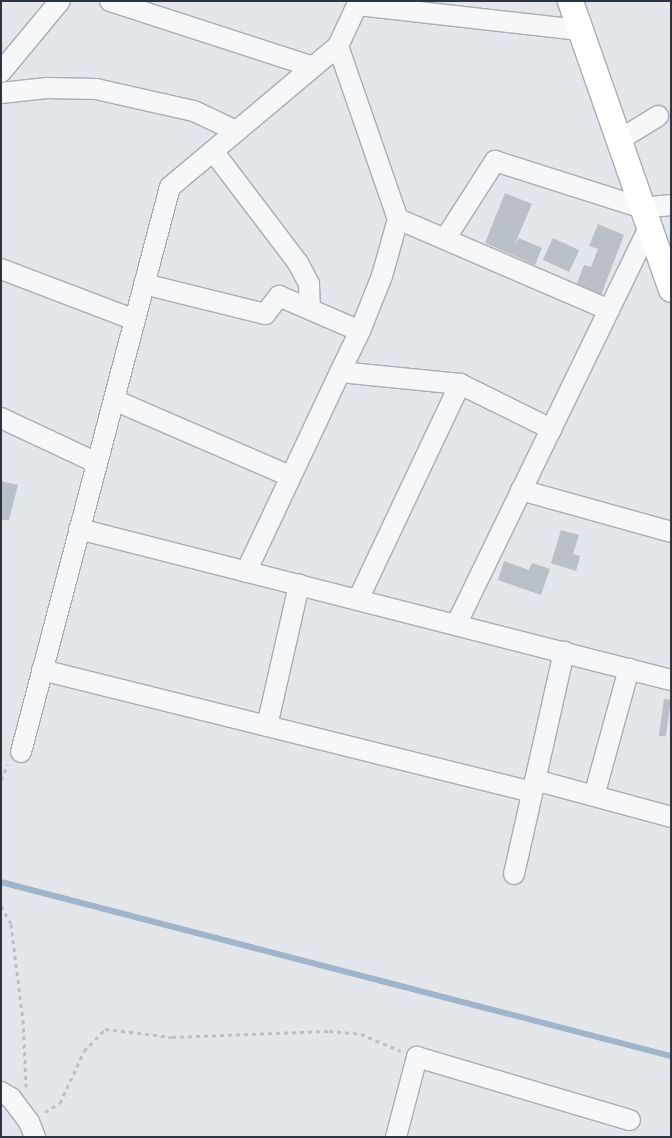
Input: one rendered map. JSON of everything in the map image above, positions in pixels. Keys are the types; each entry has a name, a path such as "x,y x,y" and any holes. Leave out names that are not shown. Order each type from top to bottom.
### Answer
{"main road":[{"path":"570,1 671,288"}],"street":[{"path":"110,1 312,67"},
{"path":"1,72 55,3"},
{"path":"21,752 170,188 338,46 358,3 581,30"},
{"path":"246,572 360,331 382,276 398,219 338,46"},
{"path":"1,93 47,88 96,89 194,111 236,132"},
{"path":"618,140 658,116"},
{"path":"213,151 298,263 309,284 310,310"},
{"path":"445,239 494,161 645,218"},
{"path":"456,625 609,310 645,218 671,205"},
{"path":"398,219 609,310"},
{"path":"1,269 134,320"},
{"path":"144,284 266,314 279,296 360,331"},
{"path":"340,372 460,384 551,429"},
{"path":"358,600 460,384"},
{"path":"114,400 290,476"},
{"path":"1,418 97,463"},
{"path":"521,490 671,532"},
{"path":"79,529 671,680"},
{"path":"267,726 299,585"},
{"path":"514,874 564,652"},
{"path":"594,796 629,669"},
{"path":"42,670 267,726 533,786 594,796 671,816"},
{"path":"396,1137 417,1057 630,1120"},
{"path":"6,1095 32,1129"}],"path":[{"path":"1,906 11,924 23,1020 27,1086 6,1095"},
{"path":"32,1129 60,1103 84,1051 104,1029 172,1037 330,1031 353,1033 361,1034 417,1057"}],"building":[{"path":"505,193 532,204 514,246 519,238 542,248 535,265 485,243"},
{"path":"598,224 624,235 600,298 575,288 584,265 591,267 598,249 589,246"},
{"path":"553,238 579,250 569,272 543,260"},
{"path":"1,481 18,485 9,520 1,520"},
{"path":"561,530 579,535 573,554 580,556 576,571 551,563"},
{"path":"504,561 529,570 532,563 550,569 541,595 498,580"},
{"path":"664,699 671,700 666,737 659,736"}],"waterway":[{"path":"1,882 671,1056"}]}
